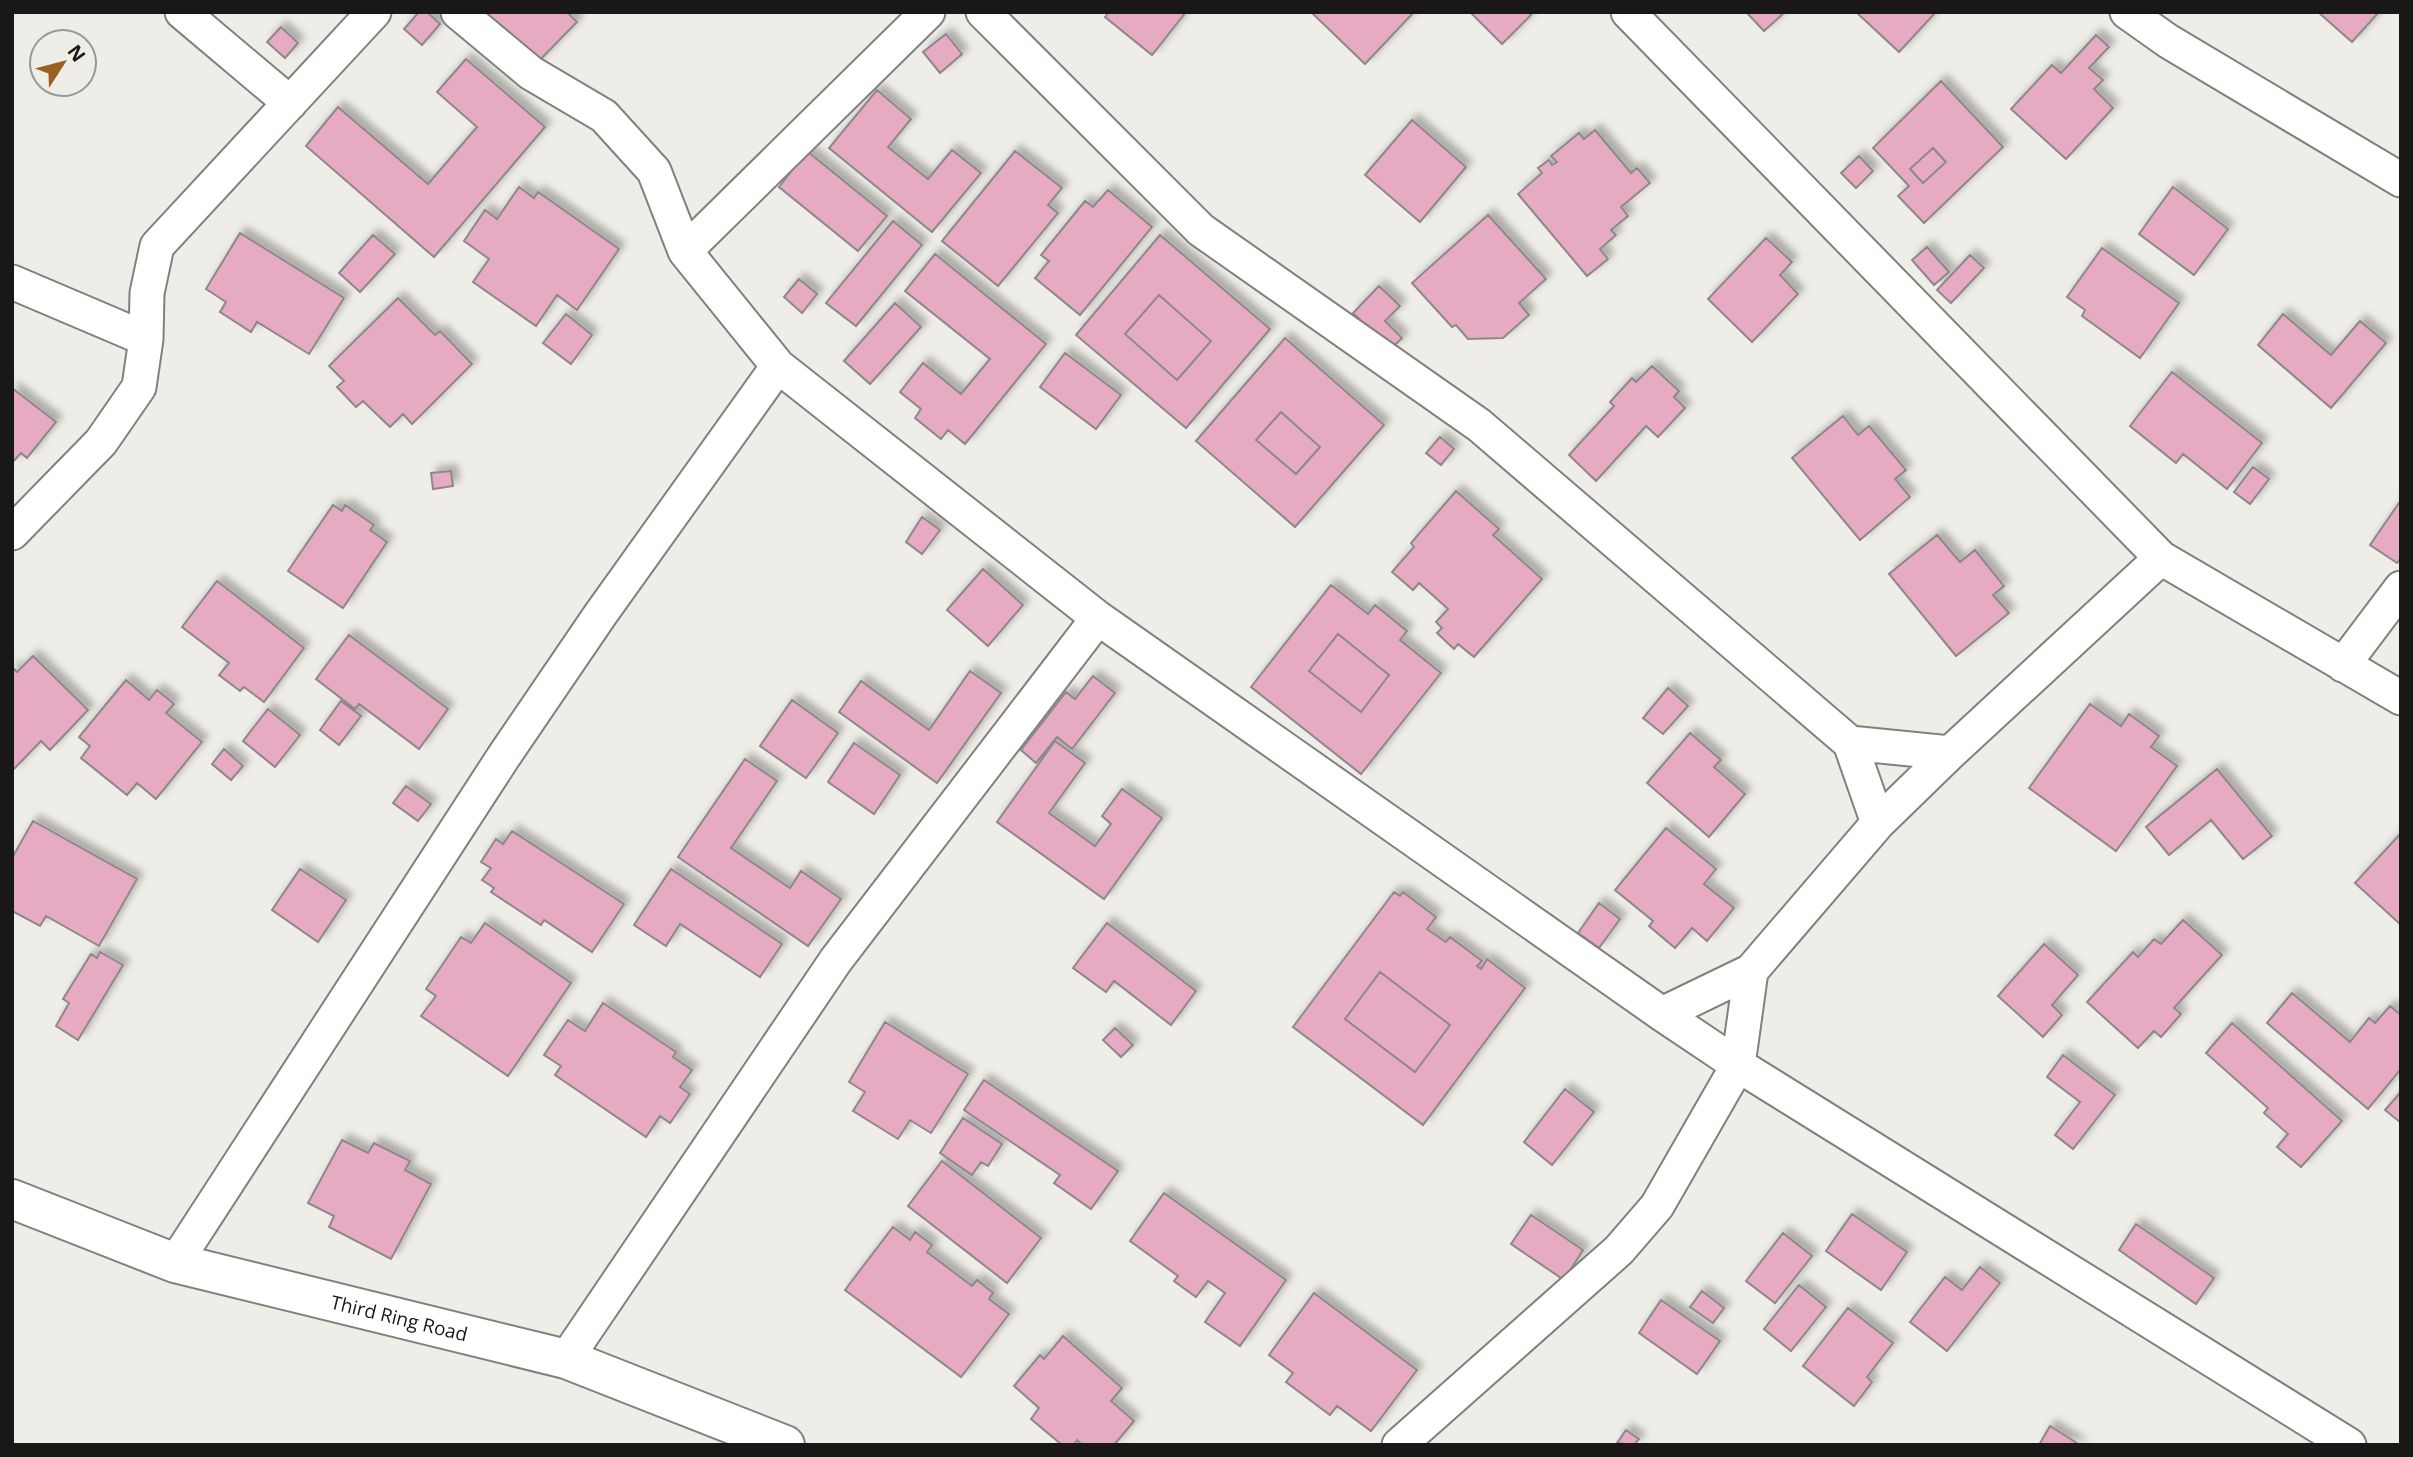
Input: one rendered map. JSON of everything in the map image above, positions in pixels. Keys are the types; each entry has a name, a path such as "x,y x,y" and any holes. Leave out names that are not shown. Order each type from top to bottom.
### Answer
{"street":[{"path":"182,12 290,103"},
{"path":"12,533 101,442 139,387 146,339 147,293 157,246 374,12"},
{"path":"458,12 531,73 604,116 654,171 685,251 778,366 1098,618 1738,1065 2327,1439"},
{"path":"685,251 928,12"},
{"path":"983,12 1201,230 1479,425 1850,743 1878,823"},
{"path":"1628,12 2161,558 2401,698"},
{"path":"2127,12 2168,41 2401,180"},
{"path":"12,282 146,339"},
{"path":"175,1263 504,756 600,615 778,366"},
{"path":"1662,1014 1751,971 1878,823 2161,558"},
{"path":"2343,665 2401,588"},
{"path":"566,1359 836,960 1098,618"},
{"path":"1850,743 1950,753"},
{"path":"1399,1445 1619,1250 1657,1206 1738,1065 1751,971"},
{"name":"Third Ring Road","path":"12,1199 175,1263 566,1359 785,1445"}],"building":[{"path":"419,12 427,12 440,24 422,45 404,29"},
{"path":"476,12 567,12 577,22 532,68"},
{"path":"1109,12 1186,12 1152,55 1105,17"},
{"path":"1311,12 1414,12 1365,64"},
{"path":"1470,12 1528,12 1531,15 1502,44"},
{"path":"1746,12 1785,12 1764,31"},
{"path":"1856,12 1936,12 1899,52"},
{"path":"2318,12 2379,12 2352,42"},
{"path":"281,27 298,43 285,58 267,42"},
{"path":"946,34 962,54 940,73 923,52"},
{"path":"2096,35 2109,47 2089,68 2103,80 2094,89 2113,108 2066,159 2011,109 2052,65 2061,73"},
{"path":"466,59 545,127 434,257 306,146 338,107 428,184 477,127 437,92"},
{"path":"1941,81 2003,147 1924,223 1898,196 1909,186 1873,148","holes":["1933,148 1946,162 1923,183 1910,169"]},
{"path":"877,90 911,119 888,147 928,179 952,150 981,173 932,232 829,148"},
{"path":"1412,120 1466,167 1420,222 1365,175"},
{"path":"1595,130 1631,173 1637,168 1650,183 1621,207 1628,216 1611,230 1616,235 1600,249 1608,259 1587,276 1518,194 1542,173 1538,168 1549,160 1552,165 1557,162 1551,156 1579,133 1584,139"},
{"path":"1933,148 1946,162 1923,183 1910,169"},
{"path":"807,151 887,216 858,251 779,187"},
{"path":"1015,151 1062,188 1048,205 1058,213 998,286 942,241"},
{"path":"1859,156 1873,171 1856,188 1841,173"},
{"path":"519,187 534,198 538,192 619,249 577,310 557,295 536,326 473,282 489,259 464,241 485,210 497,219"},
{"path":"2173,187 2228,229 2194,275 2139,234"},
{"path":"1108,190 1152,227 1080,315 1035,278 1049,261 1041,255 1085,201 1093,207"},
{"path":"1488,215 1546,279 1519,303 1529,315 1503,338 1468,339 1456,325 1452,327 1412,283"},
{"path":"893,221 922,245 856,326 826,303"},
{"path":"240,233 344,298 309,354 257,322 251,332 220,312 226,302 206,289"},
{"path":"373,235 395,254 360,292 339,273"},
{"path":"1160,235 1270,329 1186,428 1076,335","holes":["1159,295 1211,341 1177,380 1125,334"]},
{"path":"1766,238 1792,262 1780,275 1798,294 1752,342 1708,299"},
{"path":"1927,247 1949,272 1934,285 1912,260"},
{"path":"2102,248 2179,303 2140,358 2082,316 2085,310 2067,297"},
{"path":"935,254 1046,344 965,444 948,430 941,439 915,418 921,409 900,392 923,363 961,394 990,359 905,291"},
{"path":"1970,255 1984,268 1951,303 1937,290"},
{"path":"799,279 817,294 802,313 784,297"},
{"path":"1379,286 1400,306 1385,321 1402,338 1391,349 1353,313"},
{"path":"1159,295 1211,341 1177,380 1125,334"},
{"path":"398,298 435,335 440,331 472,364 412,424 403,414 390,427 363,401 356,407 337,387 344,381 329,366"},
{"path":"895,303 921,327 870,384 844,361"},
{"path":"566,314 592,335 571,364 543,343"},
{"path":"2283,314 2331,355 2360,321 2386,343 2331,408 2258,345"},
{"path":"1285,338 1384,425 1295,527 1196,441","holes":["1281,412 1320,447 1296,474 1256,440"]},
{"path":"1065,353 1121,395 1096,429 1040,387"},
{"path":"1652,366 1679,391 1674,397 1685,408 1658,437 1646,426 1596,481 1569,455 1614,406 1610,402 1632,378 1636,382"},
{"path":"2172,372 2262,443 2227,489 2183,454 2176,463 2130,426"},
{"path":"12,388 56,422 27,458 21,453 12,463"},
{"path":"1281,412 1320,447 1296,474 1256,440"},
{"path":"1843,416 1858,435 1869,426 1906,470 1895,479 1910,497 1860,540 1792,458"},
{"path":"1440,437 1454,449 1441,465 1426,453"},
{"path":"2253,467 2269,479 2250,504 2234,492"},
{"path":"451,471 453,486 433,489 431,473"},
{"path":"1456,491 1499,529 1493,535 1542,579 1474,657 1458,644 1454,649 1437,633 1442,628 1436,622 1448,609 1419,583 1413,590 1392,572 1414,547 1411,543"},
{"path":"2401,500 2401,558 2397,563 2370,545"},
{"path":"333,505 342,511 345,505 374,525 370,530 387,542 343,608 288,571"},
{"path":"922,517 940,530 922,554 906,542"},
{"path":"1937,535 1960,562 1975,550 2004,586 1993,595 2009,613 1956,656 1889,574"},
{"path":"983,569 1023,605 988,646 947,610"},
{"path":"217,581 304,648 264,702 244,687 240,691 219,675 229,663 182,627"},
{"path":"1331,585 1368,614 1375,605 1407,631 1400,640 1441,673 1361,774 1251,687","holes":["1338,634 1389,675 1361,712 1309,671"]},
{"path":"1338,634 1389,675 1361,712 1309,671"},
{"path":"349,635 448,709 419,749 359,704 355,709 316,679"},
{"path":"33,656 88,710 50,750 41,741 12,771 12,667 17,672"},
{"path":"970,671 1001,693 937,783 839,712 861,681 929,730"},
{"path":"1093,676 1115,693 1072,749 1057,737 1036,763 1021,750 1066,692 1075,699"},
{"path":"126,680 149,700 157,690 174,704 166,713 202,742 156,799 137,783 127,795 81,758 90,746 79,737"},
{"path":"1668,688 1688,706 1663,734 1643,718"},
{"path":"792,700 838,733 806,778 760,746"},
{"path":"341,701 361,716 339,745 320,730"},
{"path":"2090,704 2121,726 2129,714 2159,736 2151,747 2177,766 2116,851 2029,788"},
{"path":"268,709 300,735 275,767 243,741"},
{"path":"1690,733 1721,760 1714,767 1745,794 1709,837 1647,783"},
{"path":"1055,741 1085,763 1049,813 1095,846 1111,824 1102,816 1122,789 1162,818 1104,899 997,822"},
{"path":"854,743 900,775 874,814 828,782"},
{"path":"224,749 243,766 231,780 212,764"},
{"path":"745,759 777,781 731,848 790,888 801,871 841,899 808,946 678,857"},
{"path":"2217,769 2272,836 2243,859 2211,820 2169,855 2146,827"},
{"path":"406,786 431,804 418,821 393,803"},
{"path":"33,821 137,879 99,946 46,916 40,926 12,911 12,858"},
{"path":"1666,828 1716,869 1704,884 1734,908 1707,941 1692,928 1675,948 1649,926 1653,921 1615,890"},
{"path":"512,831 624,904 592,952 544,920 541,925 491,892 494,888 482,880 491,868 481,862 496,839 503,844"},
{"path":"2401,833 2401,925 2355,883"},
{"path":"300,869 346,900 318,942 272,910"},
{"path":"671,869 782,944 760,977 680,924 666,946 634,925"},
{"path":"1394,892 1400,896 1403,892 1436,917 1427,929 1446,942 1450,937 1482,961 1477,966 1481,969 1487,959 1525,988 1423,1125 1293,1027","holes":["1380,972 1450,1025 1415,1072 1345,1019"]},
{"path":"1599,903 1620,919 1599,948 1578,933"},
{"path":"2183,920 2222,955 2174,1008 2181,1014 2161,1037 2154,1031 2138,1048 2087,1002 2133,952 2138,957 2154,939 2161,944"},
{"path":"485,923 571,983 508,1076 421,1016 436,996 426,989 461,937 471,943"},
{"path":"1107,923 1196,991 1171,1025 1114,981 1106,992 1073,968"},
{"path":"2044,944 2078,975 2052,1005 2062,1015 2043,1037 1998,996"},
{"path":"100,952 123,965 78,1040 56,1026 69,1003 63,999 91,954 97,958"},
{"path":"1380,972 1450,1025 1415,1072 1345,1019"},
{"path":"2292,993 2350,1042 2369,1018 2375,1023 2390,1006 2401,1015 2401,1069 2368,1109 2267,1023"},
{"path":"603,1003 676,1052 673,1057 692,1070 680,1087 690,1094 670,1123 660,1116 646,1137 555,1075 561,1066 544,1055 568,1020 585,1031"},
{"path":"885,1022 968,1074 931,1133 910,1120 898,1139 853,1111 865,1092 849,1082"},
{"path":"2232,1023 2342,1121 2301,1167 2277,1147 2288,1134 2264,1113 2268,1108 2206,1053"},
{"path":"1115,1028 1133,1045 1121,1057 1103,1040"},
{"path":"2063,1055 2115,1095 2073,1149 2055,1135 2080,1102 2047,1077"},
{"path":"984,1080 1118,1171 1091,1209 1054,1183 1060,1175 964,1110"},
{"path":"1565,1089 1594,1112 1552,1165 1524,1142"},
{"path":"2401,1092 2401,1123 2385,1110"},
{"path":"963,1118 1002,1144 988,1166 981,1162 972,1175 940,1153"},
{"path":"342,1140 368,1153 374,1143 410,1161 405,1170 431,1184 391,1259 329,1227 334,1216 308,1203"},
{"path":"942,1161 1041,1238 1007,1283 908,1206"},
{"path":"1164,1193 1286,1280 1240,1346 1205,1322 1225,1293 1208,1281 1196,1297 1174,1281 1178,1276 1130,1241"},
{"path":"1852,1214 1907,1252 1881,1290 1826,1251"},
{"path":"1531,1215 1583,1250 1564,1280 1511,1244"},
{"path":"2136,1224 2214,1278 2196,1304 2119,1250"},
{"path":"893,1227 910,1240 915,1232 932,1245 927,1252 972,1286 977,1280 993,1293 989,1299 1009,1314 961,1377 845,1290"},
{"path":"1783,1233 1812,1256 1775,1303 1746,1281"},
{"path":"1980,1267 2000,1283 1947,1351 1910,1322 1945,1277 1962,1290"},
{"path":"1799,1285 1826,1307 1791,1351 1764,1329"},
{"path":"1702,1291 1724,1308 1713,1323 1690,1307"},
{"path":"1314,1293 1417,1370 1371,1431 1337,1406 1330,1415 1286,1382 1293,1373 1269,1355"},
{"path":"1661,1300 1720,1341 1697,1374 1639,1333"},
{"path":"1848,1308 1893,1343 1867,1377 1872,1382 1854,1406 1803,1366"},
{"path":"1063,1336 1122,1388 1111,1401 1134,1421 1114,1445 1082,1445 1077,1440 1074,1445 1062,1445 1031,1419 1039,1408 1014,1386 1040,1355 1044,1359"},
{"path":"2050,1426 2080,1445 2039,1445"},
{"path":"1626,1430 1639,1439 1634,1445 1617,1443"}]}
